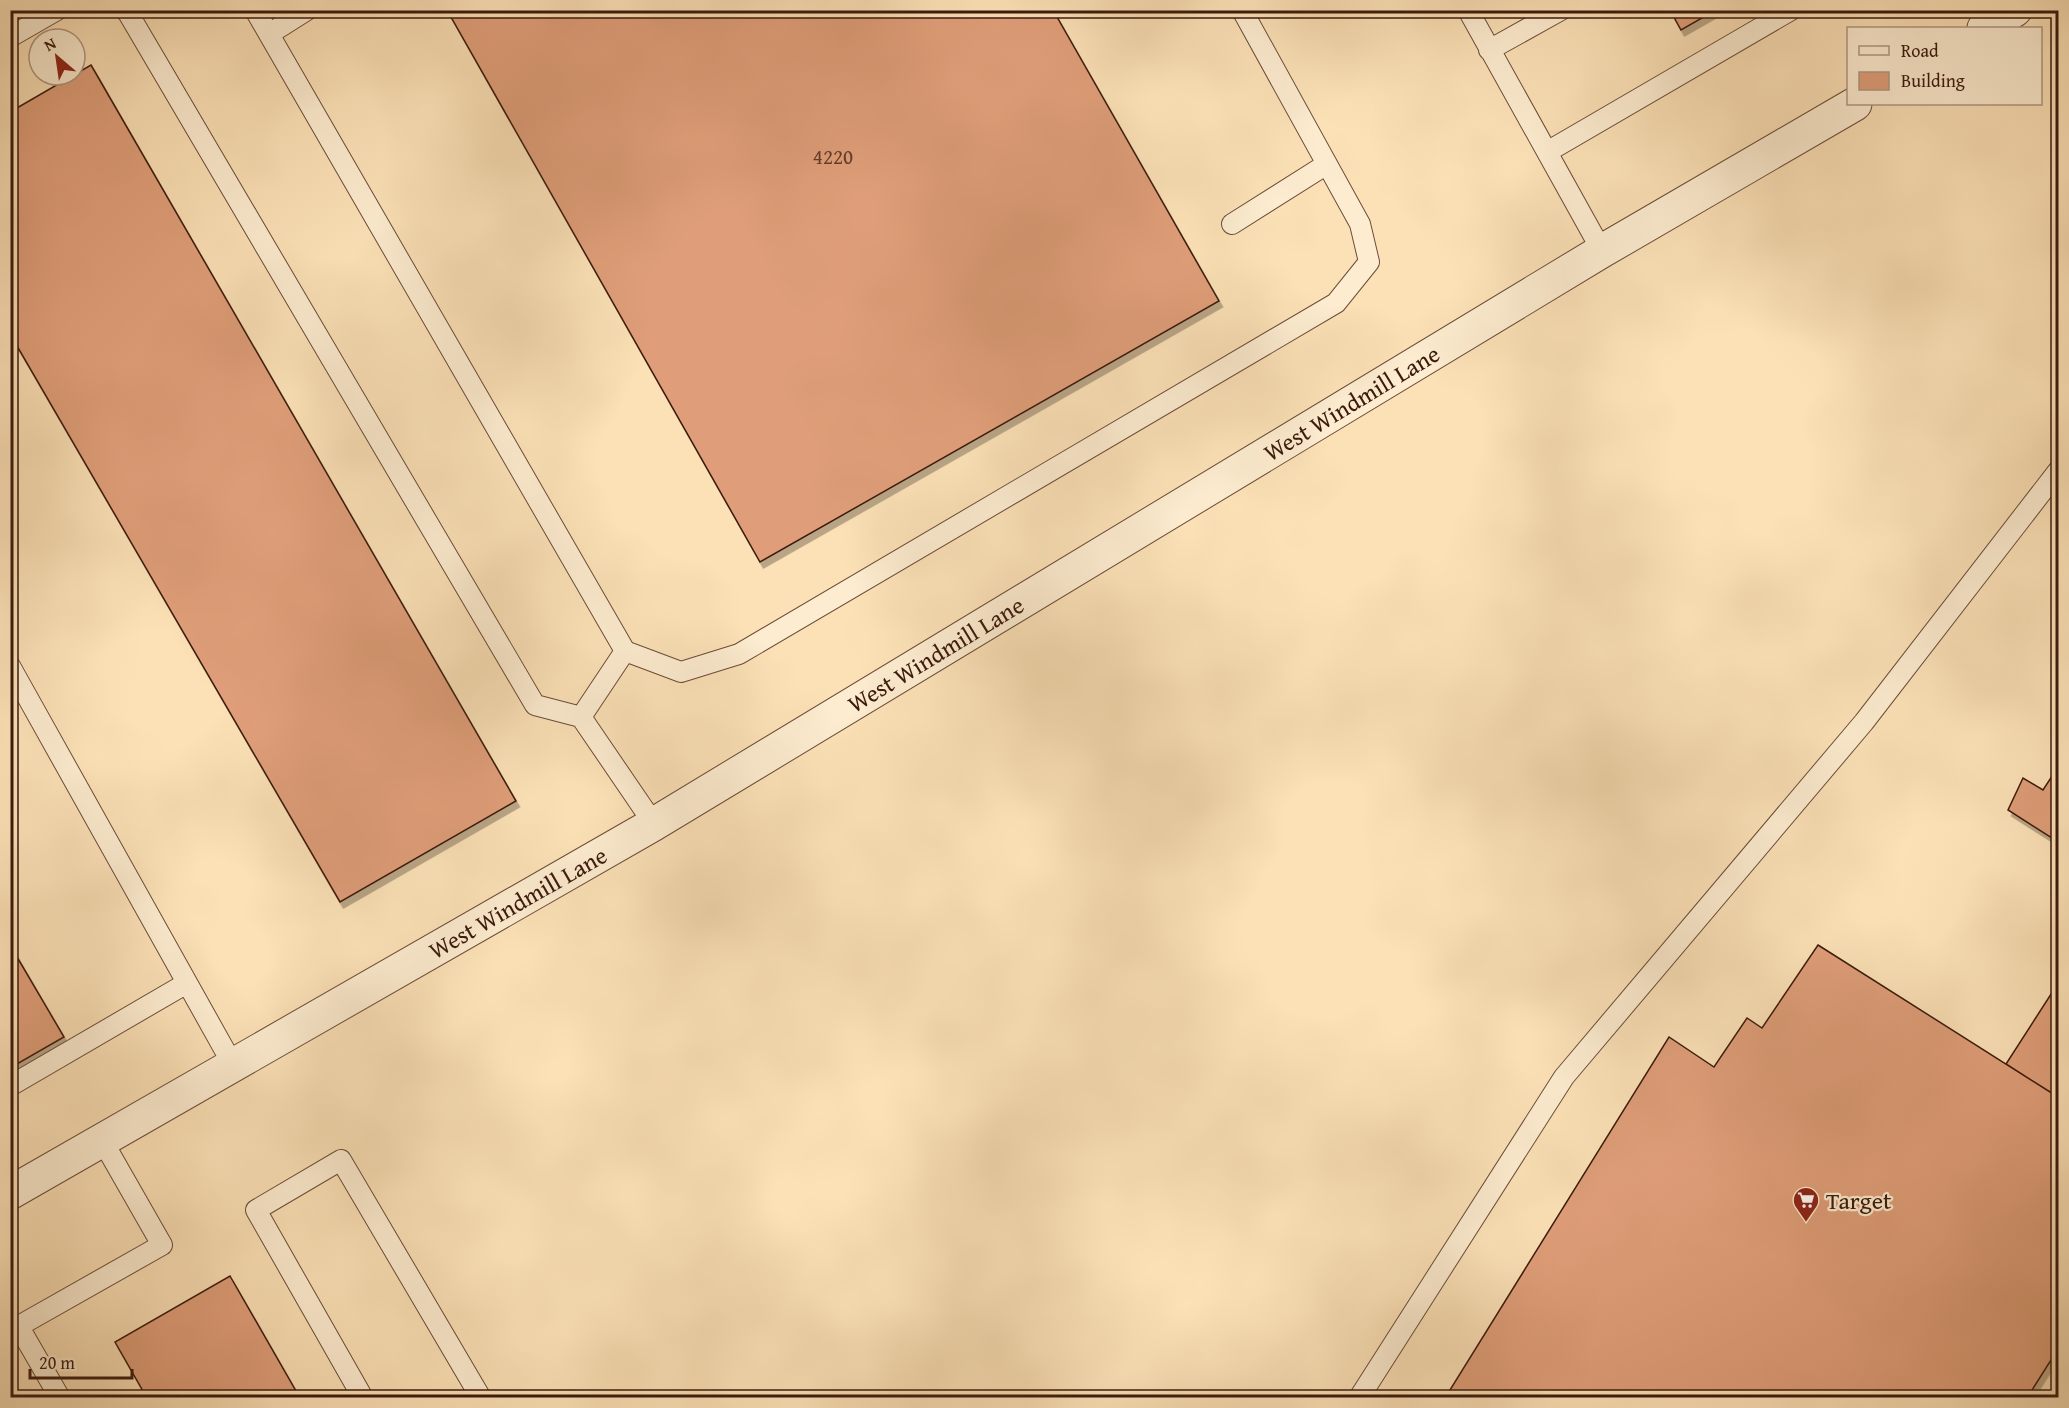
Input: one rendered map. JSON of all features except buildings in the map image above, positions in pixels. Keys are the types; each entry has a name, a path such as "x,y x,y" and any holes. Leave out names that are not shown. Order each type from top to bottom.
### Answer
{"street":[{"path":"1986,27 2015,10"},
{"name":"West Windmill Lane","path":"10,1193 654,824 1602,250 1853,105"}],"lane":[{"path":"10,37 57,10"},
{"path":"125,10 535,705 581,717 654,824"},
{"path":"255,10 625,651 681,672 739,654 1336,303 1369,262 1360,224 1242,10"},
{"path":"269,33 307,10"},
{"path":"1468,10 1602,250"},
{"path":"1490,50 1561,10"},
{"path":"1547,152 1791,10"},
{"path":"1232,224 1327,164"},
{"path":"1359,1398 1564,1077 1864,722 2058,471"},
{"path":"581,717 625,651"},
{"path":"10,666 233,1065"},
{"path":"10,1086 187,983"},
{"path":"60,1398 15,1329 162,1245 102,1140"},
{"path":"363,1398 256,1210 340,1160 481,1398"}],"place":[{"name":"Target","path":"1806,1223"}]}
